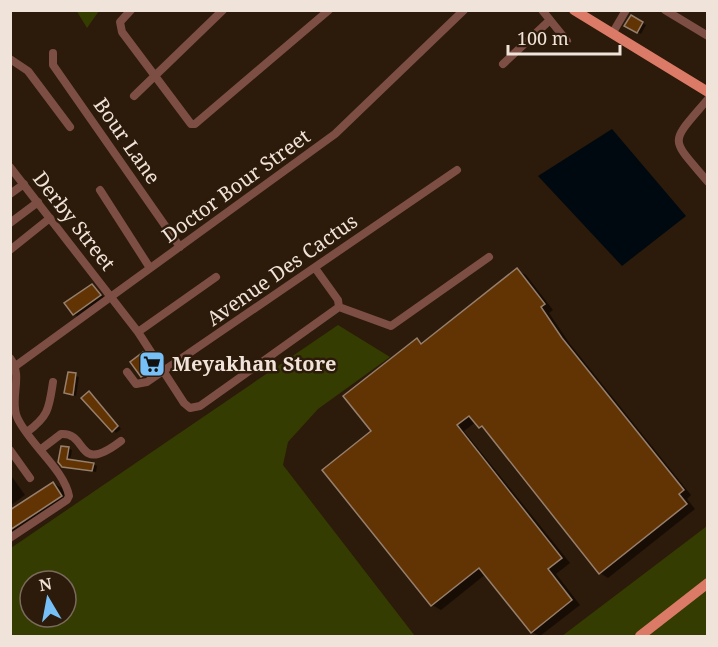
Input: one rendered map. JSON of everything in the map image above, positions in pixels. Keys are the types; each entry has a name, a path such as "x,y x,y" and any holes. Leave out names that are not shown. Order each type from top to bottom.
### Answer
{"main road":[{"path":"574,10 708,92"},
{"path":"640,636 708,583"}],"street":[{"path":"131,10 120,22 122,32 156,74 191,124 195,124 329,10"},
{"path":"135,96 223,10"},
{"name":"Doctor Bour Street","path":"14,368 111,295 335,134 465,10"},
{"path":"542,10 567,41"},
{"path":"612,34 626,10"},
{"path":"665,10 708,36"},
{"path":"503,64 550,20"},
{"name":"Bour Lane","path":"53,53 53,65 180,247"},
{"path":"10,59 28,71 70,127"},
{"path":"708,99 679,133 677,141 680,149 708,182"},
{"name":"Derby Street","path":"10,167 111,295 138,332 184,404 190,408 200,406 339,307"},
{"name":"Avenue Des Cactus","path":"127,372 133,382 139,385 163,372 457,170"},
{"path":"10,195 24,184"},
{"path":"100,190 150,268"},
{"path":"10,223 38,202"},
{"path":"10,250 50,218"},
{"path":"315,268 338,300 339,307 391,326 489,257"},
{"path":"138,332 216,277"},
{"path":"10,358 14,368 13,417 40,450 69,496 67,500 10,538"},
{"path":"27,432 42,421 48,413 53,382"},
{"path":"40,450 61,434 71,435 84,450 100,455 121,441"},
{"path":"10,450 30,478"}],"green space":[{"path":"76,10 99,10 99,11 87,28"},
{"path":"338,325 390,357 318,409 288,442 283,465 415,636 11,636 11,548"},
{"path":"707,526 707,636 562,636"}],"shaded area":[{"path":"612,129 686,216 622,266 538,176"}],"building":[{"path":"631,15 643,22 637,33 624,26"},
{"path":"517,268 545,304 541,307 562,338 684,490 679,494 687,504 599,574 482,426 479,428 469,416 457,425 562,558 548,569 572,600 531,633 479,568 431,606 322,470 371,431 343,396 417,338 421,344"},
{"path":"92,284 101,295 73,315 64,303"},
{"path":"143,352 154,368 141,377 130,362"},
{"path":"68,372 76,373 73,395 64,393"},
{"path":"89,391 118,426 112,432 81,398"},
{"path":"61,446 69,447 67,459 94,463 92,471 62,467 58,462"},
{"path":"53,482 62,496 10,530 10,510"}],"place":[{"name":"Meyakhan Store","path":"152,364"}]}
